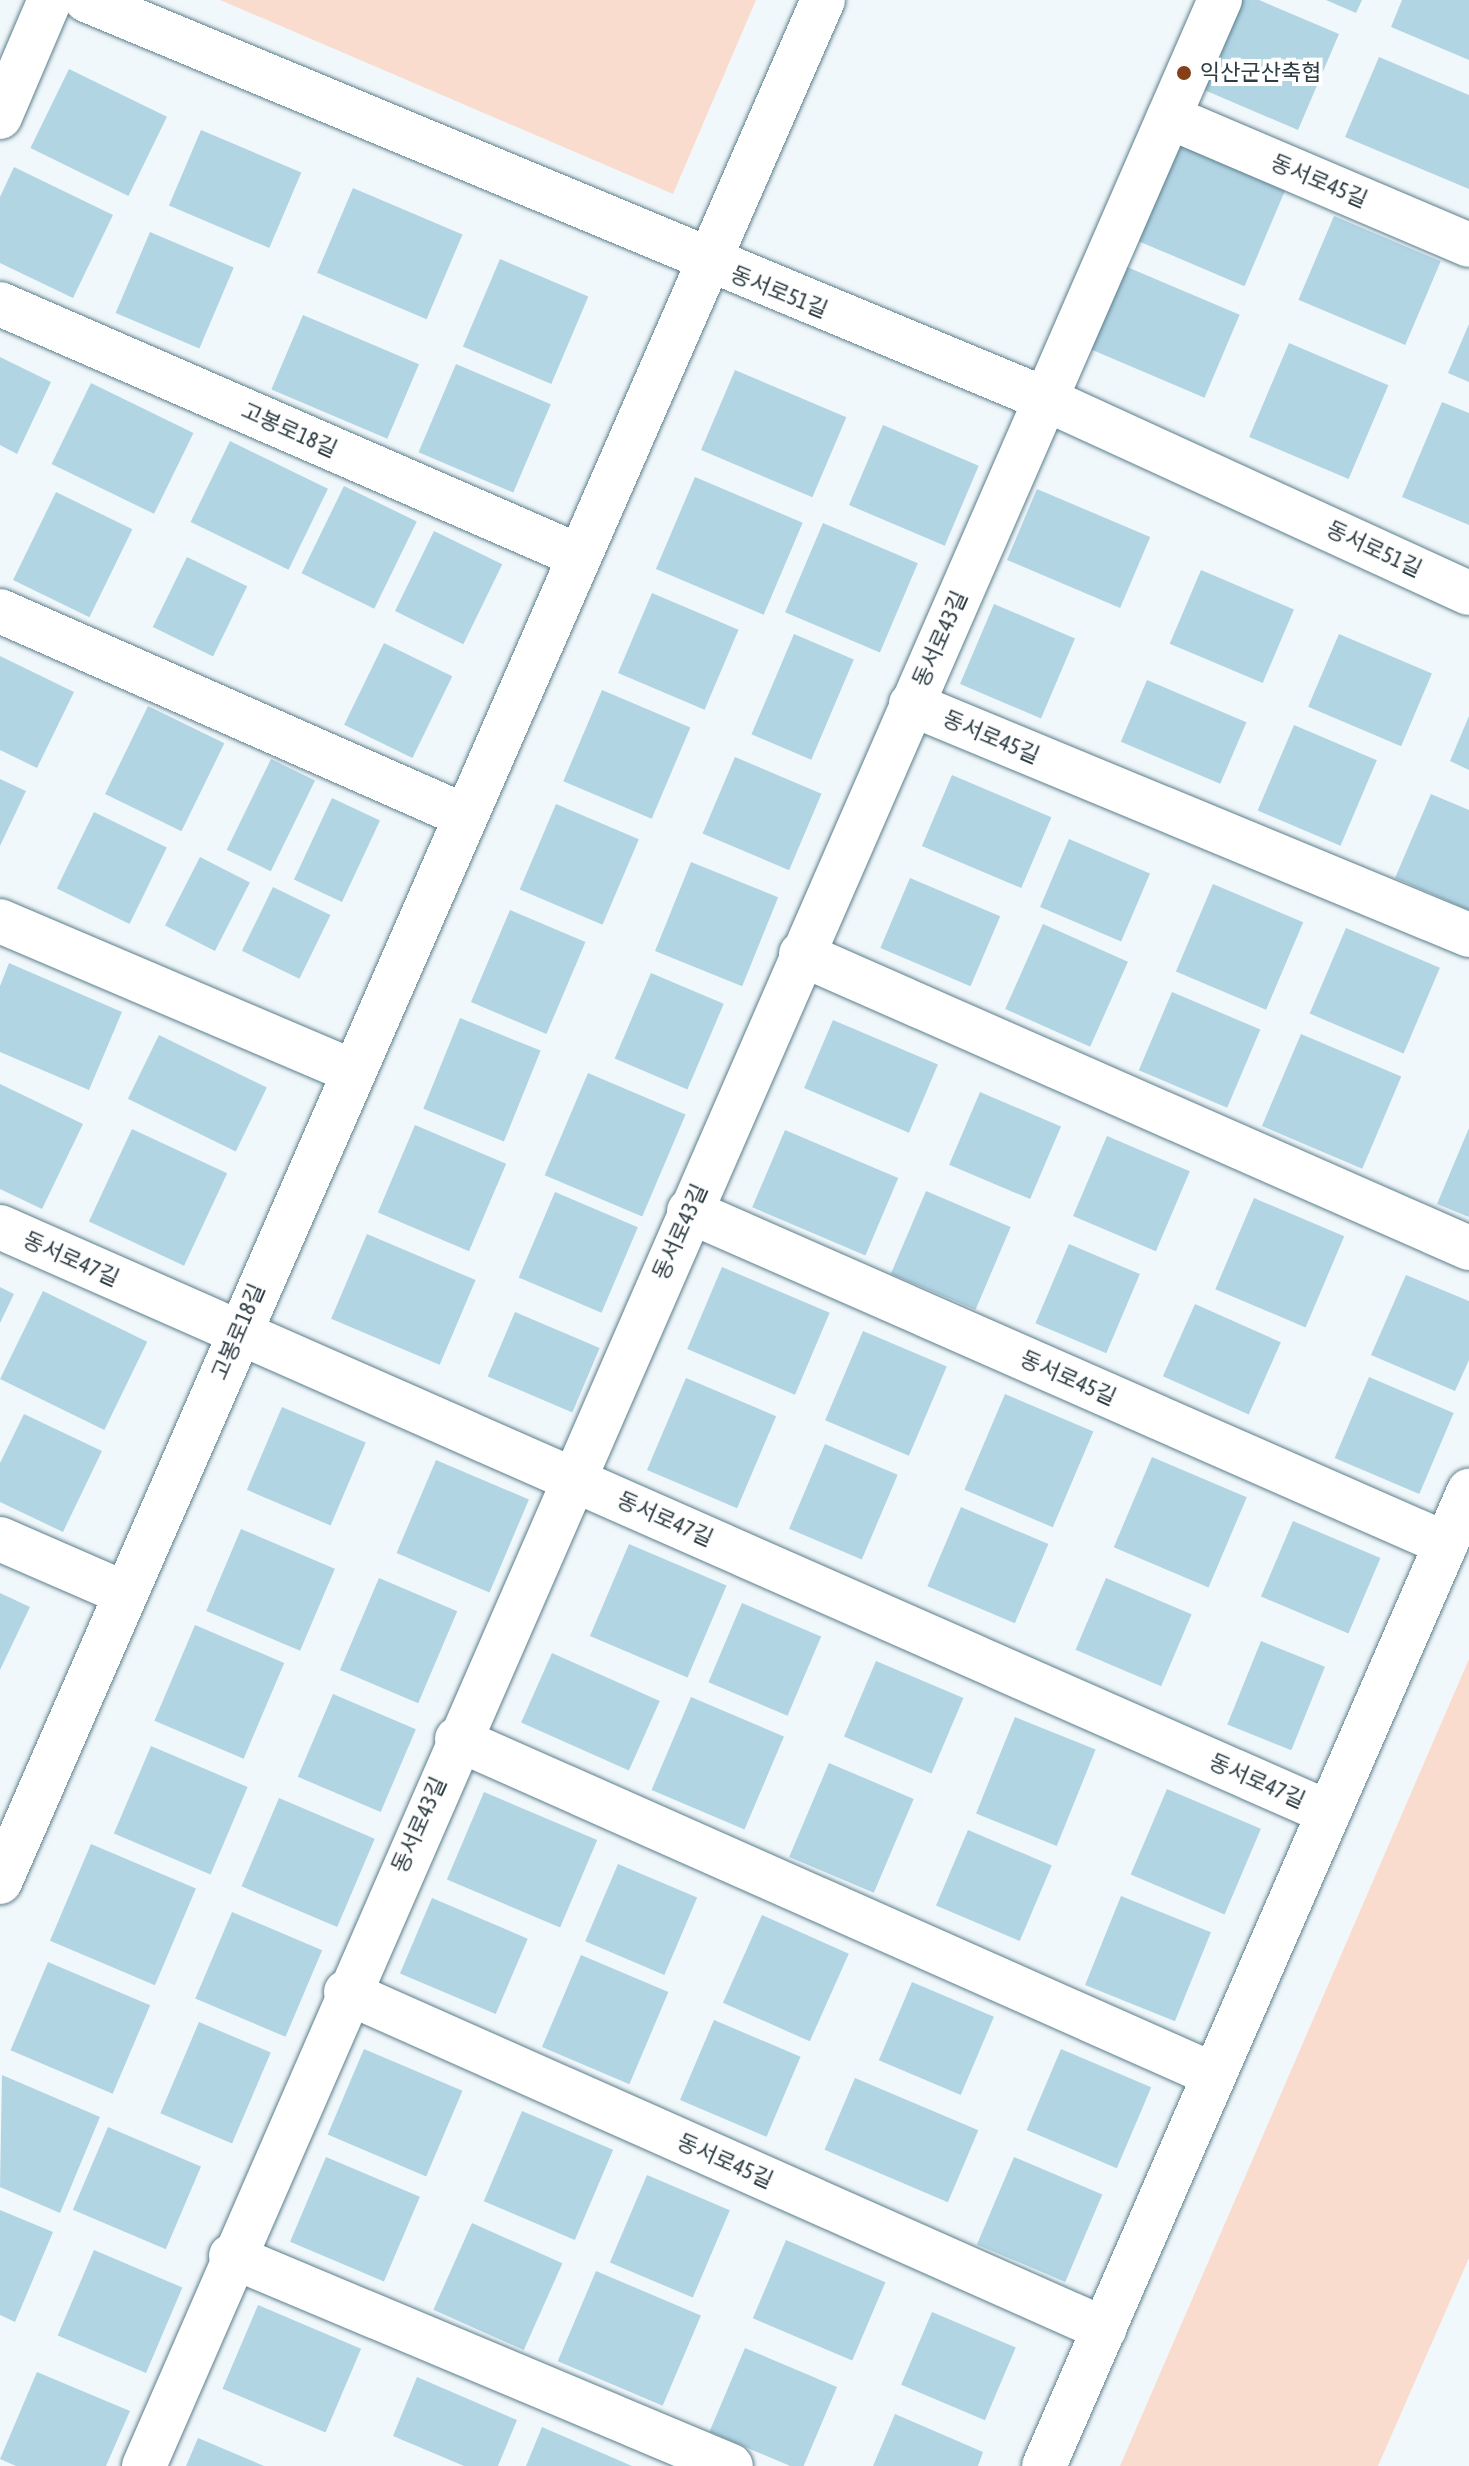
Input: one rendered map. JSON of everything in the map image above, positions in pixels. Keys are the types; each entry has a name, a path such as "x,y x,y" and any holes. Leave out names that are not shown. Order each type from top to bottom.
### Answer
{"street":[{"path":"0,117 50,0"},
{"name":"동서로51길","path":"86,0 709,264 1045,399 1469,593"},
{"name":"고봉로18길","path":"3,1864 238,1333 349,1070 465,816 823,0"},
{"name":"동서로43길","path":"144,2466 346,1992 1220,0"},
{"name":"동서로45길","path":"1169,117 1469,245"},
{"name":"고봉로18길","path":"0,304 579,556"},
{"path":"0,611 465,816"},
{"name":"동서로45길","path":"911,704 1469,935"},
{"path":"0,921 349,1070"},
{"path":"801,954 1469,1248"},
{"name":"동서로45길","path":"689,1211 1446,1544"},
{"name":"동서로47길","path":"0,1227 1329,1813"},
{"path":"1044,2466 1469,1491"},
{"path":"0,1539 124,1593"},
{"path":"457,1739 1214,2075"},
{"name":"동서로45길","path":"346,1992 1104,2329"},
{"path":"231,2256 731,2466"}],"shaded area":[{"path":"220,0 756,0 673,194"},
{"path":"1469,1659 1469,2258 1378,2466 1120,2466"}],"building":[{"path":"1232,0 1259,0 1339,34 1298,130 1195,86"},
{"path":"1326,0 1362,0 1356,13"},
{"path":"1402,0 1469,0 1469,60 1391,27"},
{"path":"1379,57 1469,95 1469,189 1345,137"},
{"path":"69,69 167,117 128,196 30,148"},
{"path":"201,130 301,173 269,248 169,205"},
{"path":"1179,141 1287,187 1245,286 1137,240"},
{"path":"14,167 113,215 73,298 0,263 0,197"},
{"path":"353,188 463,234 427,319 317,273"},
{"path":"1334,216 1441,261 1405,345 1298,300"},
{"path":"150,232 234,268 199,349 116,313"},
{"path":"500,259 588,297 551,384 463,346"},
{"path":"1120,264 1240,315 1204,398 1085,347"},
{"path":"303,315 419,364 387,439 271,390"},
{"path":"1469,324 1469,382 1448,373"},
{"path":"1289,343 1388,385 1349,479 1249,437"},
{"path":"0,357 51,382 17,454 0,445"},
{"path":"456,364 551,404 513,493 418,452"},
{"path":"735,370 846,417 812,497 701,450"},
{"path":"91,383 193,433 154,514 52,464"},
{"path":"1442,402 1469,413 1469,525 1402,497"},
{"path":"883,425 979,466 945,546 849,505"},
{"path":"230,441 328,489 289,570 191,522"},
{"path":"695,477 803,523 764,615 656,569"},
{"path":"344,486 417,522 374,609 301,573"},
{"path":"1037,489 1150,537 1120,608 1007,560"},
{"path":"56,492 132,529 89,617 13,580"},
{"path":"823,523 918,563 880,653 785,612"},
{"path":"434,531 502,564 463,644 395,611"},
{"path":"187,557 247,586 213,656 153,627"},
{"path":"1201,570 1294,609 1263,683 1170,644"},
{"path":"652,593 739,630 705,710 618,673"},
{"path":"994,604 1075,638 1041,718 960,684"},
{"path":"794,634 854,659 811,760 751,734"},
{"path":"1339,634 1432,673 1401,746 1308,707"},
{"path":"384,643 452,676 412,758 344,725"},
{"path":"0,656 74,692 37,768 0,750"},
{"path":"1147,680 1246,722 1220,784 1121,742"},
{"path":"602,690 690,728 652,819 563,781"},
{"path":"148,706 224,743 181,831 105,794"},
{"path":"1469,716 1469,770 1450,761"},
{"path":"1294,725 1377,760 1341,846 1258,811"},
{"path":"735,757 822,794 789,870 703,833"},
{"path":"271,759 315,780 271,871 227,850"},
{"path":"952,775 1051,817 1021,888 922,846"},
{"path":"0,779 26,791 0,846"},
{"path":"1431,794 1469,810 1469,910 1395,878"},
{"path":"332,798 380,820 342,902 294,880"},
{"path":"556,804 639,839 603,925 520,890"},
{"path":"94,812 167,848 130,924 57,888"},
{"path":"1069,839 1150,873 1121,942 1040,907"},
{"path":"200,857 250,882 215,951 165,926"},
{"path":"691,862 778,897 742,986 655,951"},
{"path":"910,878 1000,916 971,986 880,948"},
{"path":"1213,884 1303,922 1266,1010 1176,971"},
{"path":"273,887 331,915 299,979 242,951"},
{"path":"510,910 585,942 546,1034 471,1002"},
{"path":"1043,924 1128,962 1090,1047 1005,1009"},
{"path":"1346,928 1440,968 1404,1053 1310,1014"},
{"path":"9,963 122,1012 89,1090 0,1052 0,986"},
{"path":"651,973 724,1004 687,1089 615,1059"},
{"path":"1172,992 1260,1030 1227,1108 1139,1070"},
{"path":"460,1018 541,1051 504,1141 423,1109"},
{"path":"833,1020 938,1065 909,1133 804,1088"},
{"path":"1301,1034 1401,1077 1362,1169 1262,1126"},
{"path":"159,1035 267,1088 236,1151 128,1099"},
{"path":"588,1073 686,1114 642,1217 545,1175"},
{"path":"0,1084 83,1124 42,1209 0,1189"},
{"path":"980,1092 1061,1126 1030,1199 949,1165"},
{"path":"415,1125 506,1164 469,1251 378,1212"},
{"path":"1469,1128 1469,1217 1437,1204"},
{"path":"132,1129 227,1173 184,1266 89,1221"},
{"path":"785,1130 898,1178 865,1255 752,1207"},
{"path":"1107,1136 1190,1171 1156,1251 1073,1216"},
{"path":"926,1191 1011,1227 976,1310 891,1274"},
{"path":"555,1192 638,1227 602,1313 519,1278"},
{"path":"1254,1198 1344,1236 1306,1327 1215,1289"},
{"path":"367,1234 476,1280 440,1365 331,1319"},
{"path":"1069,1244 1140,1274 1106,1353 1035,1323"},
{"path":"722,1267 830,1313 795,1395 687,1349"},
{"path":"1406,1275 1469,1301 1469,1360 1455,1391 1371,1355"},
{"path":"0,1287 14,1294 0,1323"},
{"path":"43,1291 147,1342 104,1430 0,1379"},
{"path":"1195,1304 1281,1342 1249,1414 1163,1376"},
{"path":"515,1312 600,1348 572,1412 488,1376"},
{"path":"863,1331 947,1367 909,1456 825,1420"},
{"path":"1369,1377 1454,1413 1419,1494 1335,1458"},
{"path":"686,1378 776,1416 737,1508 647,1470"},
{"path":"1005,1394 1093,1432 1053,1527 964,1490"},
{"path":"282,1407 366,1443 331,1525 247,1490"},
{"path":"24,1414 102,1451 63,1532 0,1502 0,1463"},
{"path":"825,1444 898,1475 862,1560 789,1529"},
{"path":"1152,1457 1247,1497 1209,1587 1114,1547"},
{"path":"436,1460 529,1499 490,1592 397,1553"},
{"path":"961,1507 1048,1544 1015,1623 927,1586"},
{"path":"1293,1521 1380,1558 1348,1634 1261,1596"},
{"path":"241,1529 335,1569 300,1651 206,1611"},
{"path":"629,1544 727,1585 688,1677 590,1636"},
{"path":"379,1578 457,1611 418,1703 340,1670"},
{"path":"1106,1578 1192,1614 1161,1686 1076,1650"},
{"path":"0,1593 30,1607 0,1670"},
{"path":"742,1603 821,1637 788,1716 708,1682"},
{"path":"195,1625 284,1663 244,1759 154,1721"},
{"path":"1261,1641 1325,1667 1291,1750 1227,1724"},
{"path":"552,1653 660,1701 629,1770 521,1722"},
{"path":"876,1661 963,1698 931,1774 844,1736"},
{"path":"333,1694 416,1729 381,1812 298,1777"},
{"path":"691,1697 784,1736 745,1829 652,1790"},
{"path":"1015,1717 1096,1750 1057,1846 976,1813"},
{"path":"151,1746 248,1787 211,1874 114,1833"},
{"path":"829,1763 914,1799 874,1893 789,1857"},
{"path":"1167,1789 1261,1829 1225,1914 1131,1875"},
{"path":"484,1792 597,1840 560,1928 447,1879"},
{"path":"279,1798 375,1839 337,1927 241,1886"},
{"path":"968,1830 1052,1866 1020,1941 936,1905"},
{"path":"91,1844 196,1889 155,1985 50,1941"},
{"path":"618,1864 697,1898 664,1975 585,1941"},
{"path":"1121,1896 1211,1932 1175,2021 1085,1985"},
{"path":"432,1898 528,1939 496,2014 400,1973"},
{"path":"232,1912 322,1950 285,2037 195,1999"},
{"path":"762,1915 849,1954 810,2041 723,2003"},
{"path":"581,1955 668,1992 629,2084 542,2047"},
{"path":"48,1962 150,2005 113,2094 10,2050"},
{"path":"912,1982 994,2017 961,2095 879,2060"},
{"path":"714,2020 801,2057 767,2137 680,2100"},
{"path":"199,2022 271,2052 232,2144 160,2113"},
{"path":"364,2049 462,2091 426,2176 328,2135"},
{"path":"1061,2049 1151,2087 1117,2168 1027,2130"},
{"path":"2,2075 100,2117 60,2213 0,2187"},
{"path":"855,2078 978,2130 948,2202 825,2150"},
{"path":"522,2111 613,2150 575,2240 484,2201"},
{"path":"108,2127 201,2166 166,2249 73,2210"},
{"path":"326,2157 420,2197 384,2282 290,2242"},
{"path":"1014,2157 1102,2195 1065,2282 977,2244"},
{"path":"647,2175 730,2210 693,2298 610,2262"},
{"path":"0,2210 53,2232 15,2322 0,2315"},
{"path":"472,2223 562,2263 524,2350 433,2310"},
{"path":"786,2240 885,2282 852,2360 753,2318"},
{"path":"94,2250 182,2288 146,2373 58,2336"},
{"path":"596,2271 701,2316 663,2406 558,2361"},
{"path":"258,2305 361,2349 326,2433 222,2389"},
{"path":"932,2312 1016,2348 985,2420 901,2385"},
{"path":"745,2348 837,2387 804,2466 790,2466 709,2432"},
{"path":"37,2372 130,2411 106,2466 16,2466 0,2459"},
{"path":"417,2377 517,2420 498,2466 464,2466 393,2436"},
{"path":"895,2414 983,2452 978,2466 873,2466"},
{"path":"542,2427 632,2466 526,2466"},
{"path":"198,2438 264,2466 186,2466"}],"place":[{"name":"익산군산축협","path":"1184,73"}]}
